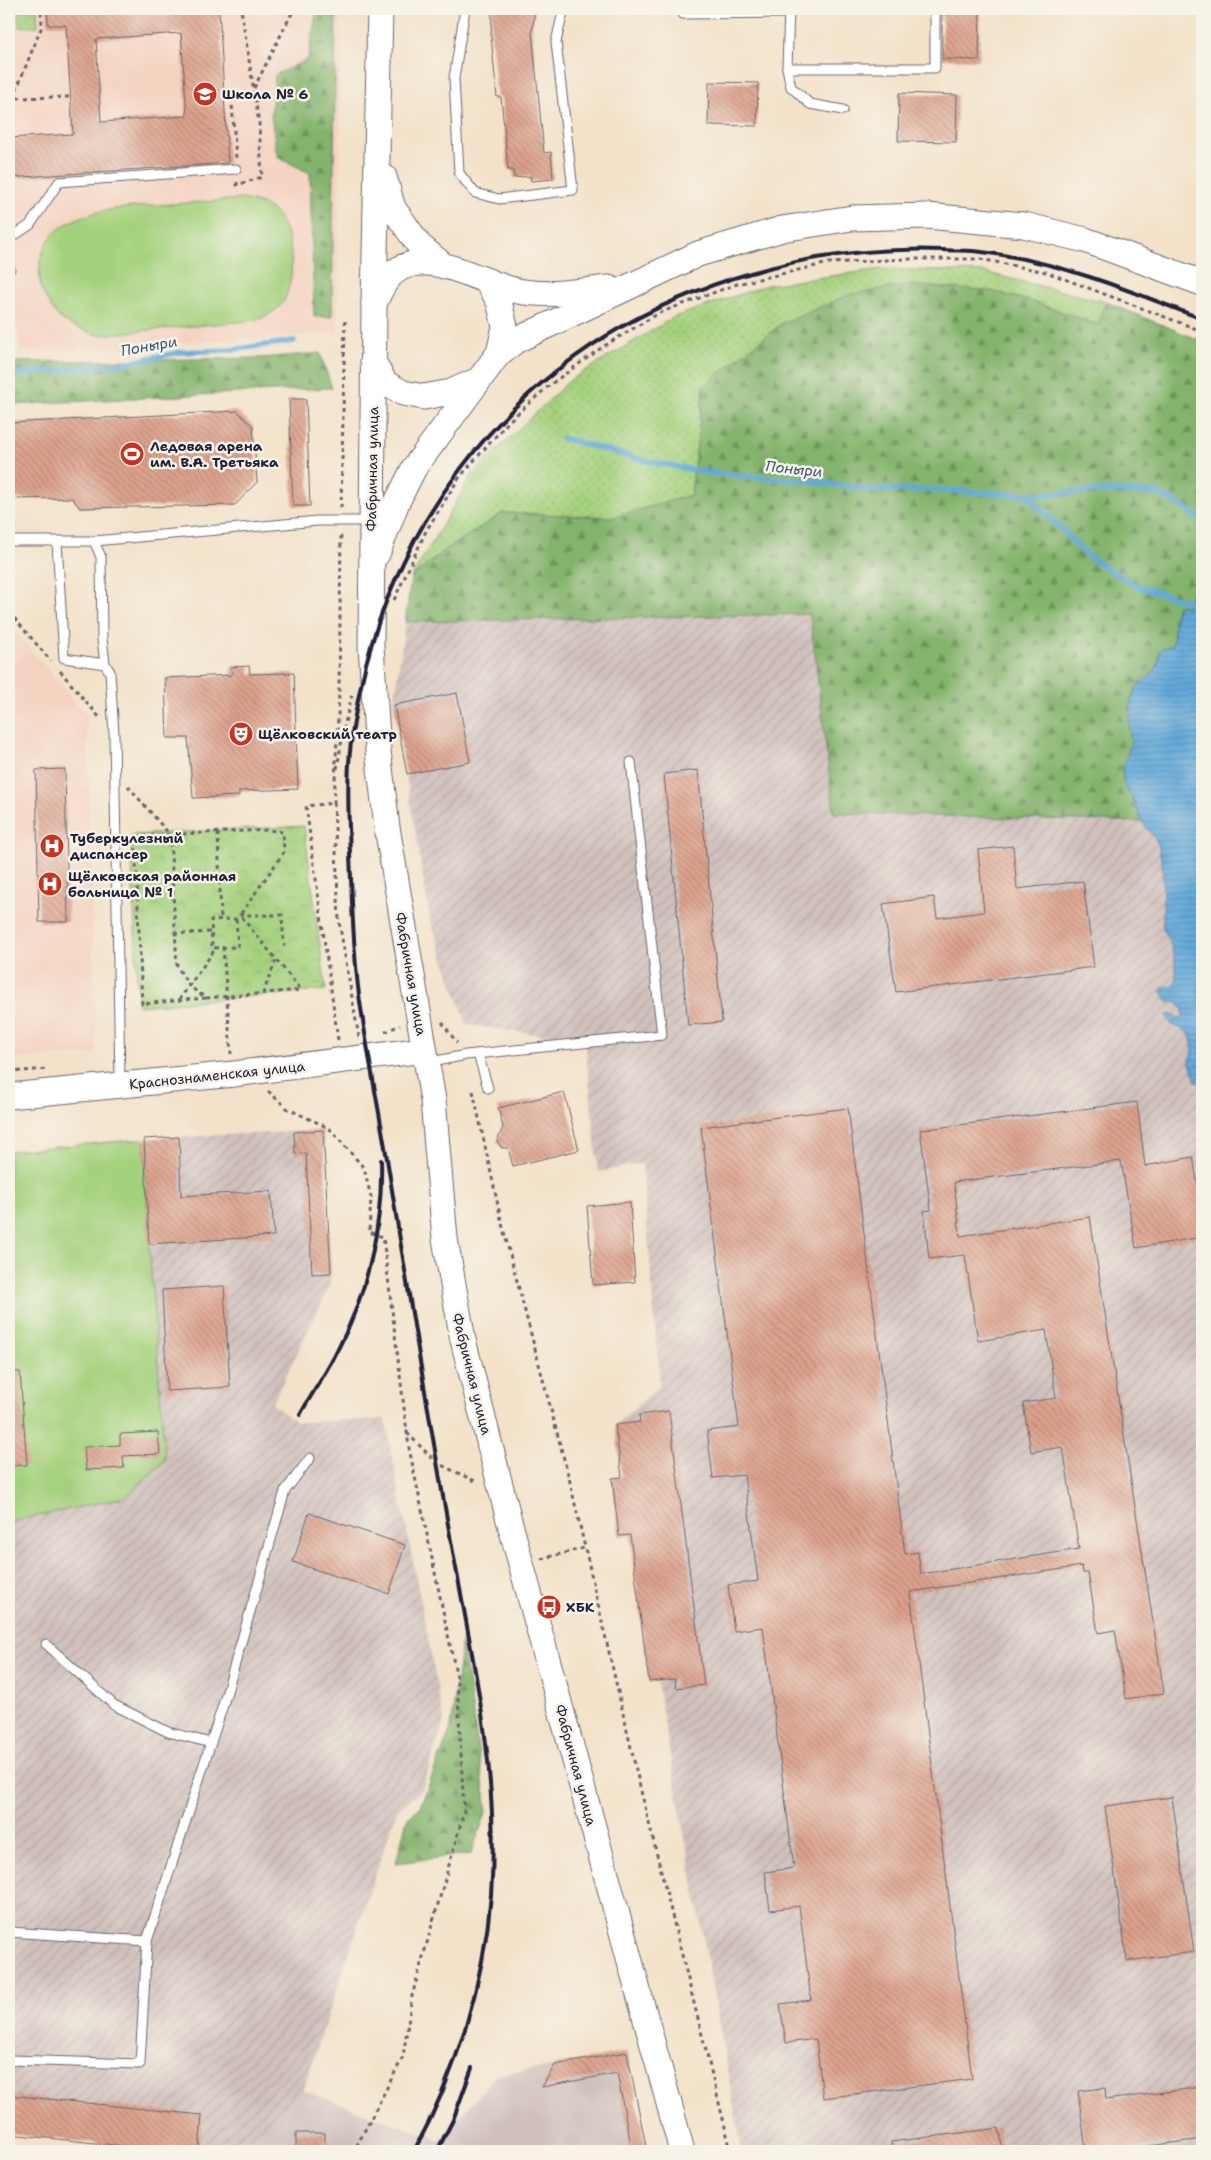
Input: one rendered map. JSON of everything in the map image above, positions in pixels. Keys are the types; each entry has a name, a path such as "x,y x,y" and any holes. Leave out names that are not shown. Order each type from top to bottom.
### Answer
{"street":[{"name":"Фабричная улица","path":"380,9 373,352 371,646 378,751 398,898 426,1057 438,1146 445,1239 463,1340 533,1610 682,2151"},
{"name":"Фабричная улица","path":"377,150 393,208 420,245 444,266"},
{"path":"499,353 517,340 698,254 782,229 852,218 927,216 1024,225 1085,240 1202,283"},
{"name":"Фабричная улица","path":"371,576 382,538 414,468 499,353 505,327 499,300 487,281 466,272 444,266 420,263 401,268 385,282 374,304"},
{"path":"487,281 518,291 562,294 630,285"},
{"name":"Фабричная улица","path":"373,352 385,383 403,393 424,397 451,392 478,380"},
{"name":"Краснознаменская улица","path":"9,1096 426,1057"}],"lane":[{"path":"465,9 454,78 459,173 475,193 499,200 574,190 556,42 565,9"},
{"path":"787,68 935,68 935,9"},
{"path":"683,14 789,11 787,68 791,87 810,104 843,110"},
{"path":"9,240 30,225 59,182 236,169"},
{"path":"9,541 94,541 318,521 372,521"},
{"path":"94,541 101,557 102,639 105,664 110,672 114,734 120,1086"},
{"path":"57,542 64,658 105,664"},
{"path":"426,1057 478,1054 662,1035 631,762"},
{"path":"478,1054 488,1088"},
{"path":"9,2060 140,2064 148,1941 211,1743 285,1491 310,1458"},
{"path":"46,1644 114,1705 168,1732 211,1743"},
{"path":"9,1932 148,1941"}],"path":[{"path":"11,98 42,26 41,9"},
{"path":"224,91 231,90 237,185 262,177 260,122 241,9"},
{"path":"254,89 294,9"},
{"path":"9,26 11,98"},
{"path":"11,98 71,97"},
{"path":"390,609 426,531 459,478 510,421 551,384 604,346 660,313 737,284 829,263 905,259 980,259 1046,272 1202,331"},
{"path":"346,321 339,693 334,803 339,921 359,1043"},
{"path":"9,612 52,662"},
{"path":"58,670 114,734"},
{"path":"124,782 170,835 177,966 189,986 206,998"},
{"path":"334,803 306,806 339,1047"},
{"path":"236,919 238,947 212,948 211,920 236,919 240,915 284,852 283,832 269,830 134,836 142,1004 301,990 240,915"},
{"path":"218,833 221,919"},
{"path":"240,915 282,915 284,946"},
{"path":"174,934 211,932"},
{"path":"223,947 234,1074"},
{"path":"179,1001 217,948"},
{"path":"263,994 276,960"},
{"path":"466,1055 503,1228 569,1478 640,1787 731,2151"},
{"path":"266,1089 288,1109 329,1128 364,1168 371,1197 368,1232 383,1237 406,1433 457,1678 464,1812 412,1996 403,2057 354,2151"},
{"path":"406,1433 437,1463 479,1482"},
{"path":"538,1560 584,1548"}],"shaded area":[{"path":"9,9 341,9 338,333 20,353 9,255"},
{"path":"811,614 834,813 1142,822 1158,843 1163,870 1163,929 1171,946 1176,966 1176,979 1173,988 1177,1002 1183,1008 1183,1017 1178,1018 1178,1029 1190,1034 1196,1080 1202,1085 1202,2151 742,2151 630,1535 619,1536 612,1478 622,1477 615,1425 660,1386 642,1163 598,1172 585,1041 467,1025 430,919 394,705 405,622"},
{"name":"Щёлковская районная больница № 1","path":"9,624 87,715 96,1054 9,1059"},
{"path":"323,1130 331,1273 329,1288 272,1404 296,1422 385,1419 444,1721 422,1790 397,1810 303,2090 245,2151 172,2151 9,2134 9,1522 125,1497 149,1244 144,1139"},
{"path":"625,2058 647,2151 245,2151 303,2090 440,2140 497,2074"}],"green space":[{"path":"18,9 37,9 38,26 19,27"},
{"path":"317,9 336,9 332,317 314,317 310,173 277,157 271,115 275,75 308,59"},
{"path":"243,199 268,207 277,214 288,237 291,250 291,278 284,300 276,310 257,320 98,335 74,326 62,319 52,308 42,291 40,282 41,258 48,241 61,227 78,218 97,212 118,209"},
{"path":"881,269 983,272 1106,302 1099,325 1034,302 704,386 691,495 615,517 503,513 445,550 411,578 473,473 570,380 674,317 767,285"},
{"path":"907,285 991,291 1034,302 1098,325 1106,302 1202,341 1202,579 1195,586 1186,607 1177,606 1173,644 1160,650 1155,669 1137,687 1131,700 1131,743 1123,779 1142,822 834,813 810,614 405,622 411,578 445,550 503,513 615,517 691,495 704,386 781,324 848,295"},
{"path":"320,353 332,388 9,405 9,362 259,358"},
{"path":"304,826 326,990 138,1006 131,835"},
{"path":"144,1139 149,1244 165,1460 125,1497 9,1522 9,1151"},
{"path":"462,1638 487,1810 471,1854 396,1863 407,1819 420,1807 451,1728"}],"water":[{"path":"1202,579 1202,814 1194,828 1202,860 1200,895 1202,905 1202,1085 1196,1081 1189,1060 1193,1050 1190,1034 1170,1023 1167,1015 1173,1014 1178,1018 1183,1017 1183,1008 1177,1002 1168,1002 1161,990 1166,986 1173,987 1176,979 1176,966 1171,946 1163,929 1163,870 1158,843 1142,822 1133,799 1123,784 1123,768 1131,744 1129,723 1131,701 1137,687 1153,673 1158,665 1160,650 1173,644 1178,605 1187,607 1195,586"}],"building":[{"name":"Школа № 6","path":"47,9 219,9 228,163 9,178 9,138 73,134 66,25 48,25","holes":["181,33 187,116 101,122 96,39"]},
{"path":"492,9 535,9 532,32 544,153 551,152 553,179 531,181 530,176 514,178 513,170 508,170 501,97 497,97 491,36"},
{"path":"942,9 980,9 979,60 942,59"},
{"path":"709,82 758,83 757,126 708,125"},
{"path":"899,93 957,95 956,142 898,141"},
{"path":"289,399 306,399 310,506 293,506"},
{"name":"Ледовая арена им. В.А. Третьяка","path":"237,411 253,426 257,482 235,505 80,508 72,498 9,499 9,423"},
{"name":"Щёлковский театр","path":"249,666 250,674 294,673 298,789 239,791 239,796 193,798 188,738 167,738 165,678 232,675 231,667"},
{"path":"457,693 470,762 407,774 394,705"},
{"name":"Туберкулезный диспансер","path":"65,769 68,922 39,922 36,770"},
{"path":"698,770 722,1022 688,1025 664,774"},
{"path":"1013,846 1017,889 1083,881 1094,967 896,992 883,904 934,897 937,918 984,912 978,850"},
{"path":"564,1092 579,1150 513,1166 508,1148 502,1148 497,1141 503,1127 498,1108"},
{"path":"1137,1102 1145,1166 1193,1157 1202,1211 1202,1237 1136,1248 1121,1161 954,1182 960,1236 1090,1217 1164,1693 1126,1699 1115,1630 1098,1633 1088,1573 1083,1573 1082,1566 910,1592 972,2079 823,2098 816,2039 786,2043 780,2004 811,2000 799,1906 770,1910 765,1872 794,1868 763,1627 734,1631 728,1585 758,1581 744,1475 713,1478 707,1431 739,1427 701,1127 848,1108 905,1554 918,1552 921,1574 1079,1549 1063,1447 1031,1452 1023,1403 1056,1398 1046,1330 978,1341 965,1255 929,1259 924,1211 931,1210 920,1130"},
{"path":"323,1130 331,1273 312,1274 306,1153 295,1154 294,1132"},
{"path":"179,1137 181,1196 271,1191 274,1236 149,1244 144,1139"},
{"path":"630,1202 635,1282 593,1285 587,1206"},
{"path":"224,1286 230,1387 167,1391 162,1290"},
{"path":"9,1372 20,1372 27,1465 9,1466"},
{"path":"669,1411 704,1685 676,1688 675,1679 649,1682 630,1535 619,1536 612,1478 622,1477 615,1425 640,1422 639,1415"},
{"path":"158,1432 160,1454 123,1456 124,1468 86,1470 84,1447 120,1445 120,1434"},
{"path":"309,1513 405,1545 389,1594 293,1562"},
{"path":"1172,1797 1194,1952 1127,1961 1105,1806"},
{"path":"627,2052 647,2151 632,2151 617,2073 542,2087 555,2065"},
{"path":"1202,2087 1202,2139 1111,2151 1086,2151 1078,2091 1105,2088 1106,2100"},
{"path":"9,2095 202,2115 199,2151 172,2151 9,2134"},
{"path":"999,2128 1003,2151 892,2151 891,2142"},
{"path":"296,2133 325,2133 325,2151 296,2151"}],"waterway":[{"name":"Поныри","path":"9,375 121,364 181,352 230,350 294,341"},
{"name":"Поныри","path":"562,438 646,461 710,473 818,482 874,490 942,490 1027,495 1088,556 1134,585 1202,606"},
{"name":"Поныри","path":"1027,495 1094,491 1158,493 1191,512 1202,521"}],"railway":[{"path":"414,2151 443,2091 466,2027 475,1994 487,1928 493,1852 488,1765 477,1679 436,1454 365,1036 357,978 351,889 348,798 349,764 351,739 366,664 382,612 404,562 430,514 460,469 495,428 534,390 577,356 623,326 699,290 778,266 860,252 901,250 977,251 1038,262 1094,278 1202,319"},
{"path":"300,1415 338,1349 358,1304 372,1257 376,1233 381,1184 381,1160"},
{"path":"437,2151 453,2120 472,2068"}],"place":[{"name":"Школа № 6","path":"205,94"},
{"name":"Ледовая арена им. В.А. Третьяка","path":"132,454"},
{"name":"Щёлковский театр","path":"241,734"},
{"name":"Туберкулезный диспансер","path":"52,846"},
{"name":"Щёлковская районная больница № 1","path":"50,884"},
{"name":"ХБК","path":"549,1607"}]}
